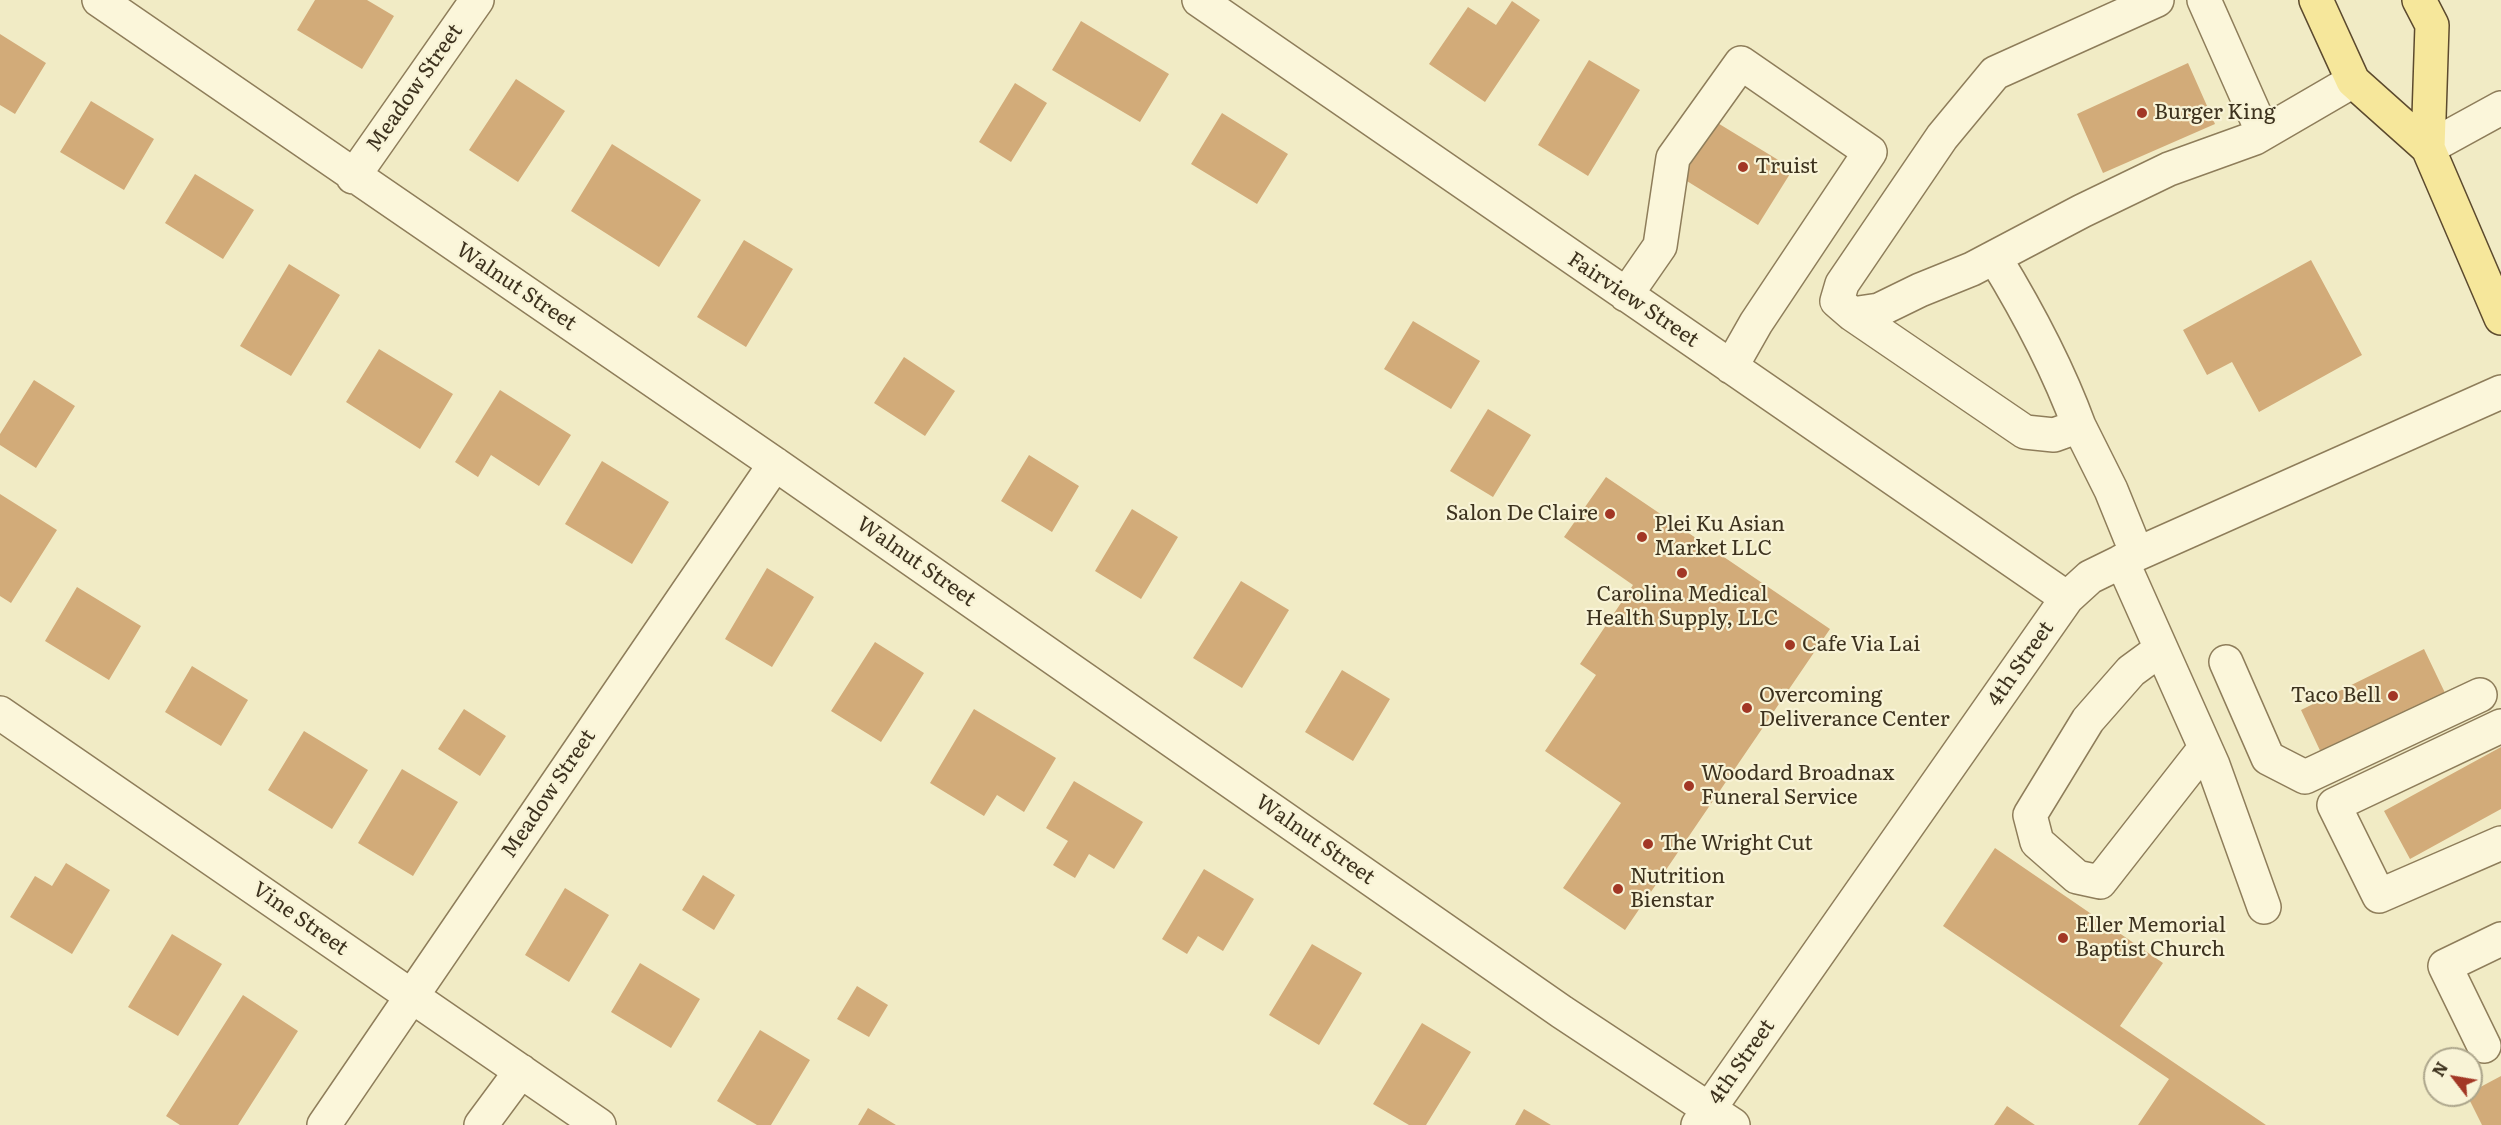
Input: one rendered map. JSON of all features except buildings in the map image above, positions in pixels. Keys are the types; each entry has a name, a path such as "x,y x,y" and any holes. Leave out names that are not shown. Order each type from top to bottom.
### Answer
{"main road":[{"path":"2316,0 2353,81 2428,147"},
{"path":"2420,0 2432,25 2428,147 2501,318"}],"street":[{"name":"Walnut Street","path":"99,0 353,177 775,464 1562,1012 1713,1120"},
{"name":"Meadow Street","path":"353,177 477,0"},
{"name":"Fairview Street","path":"1199,0 2067,598"},
{"path":"2079,426 2054,435 2025,432 1852,314 1837,301 1842,284 1942,137 1995,73 2157,0"},
{"path":"2204,0 2263,133"},
{"path":"1626,296 1660,246 1673,158 1741,63 1870,152 1756,323 1731,367"},
{"path":"1852,314 1879,310 1995,258 2082,211 2169,169 2263,133 2353,81"},
{"path":"2428,147 2501,108"},
{"path":"1995,258 2032,320 2065,386 2079,426 2110,490 2161,649 2205,748 2264,907"},
{"name":"4th Street","path":"1713,1120 2067,598 2090,577 2130,557 2501,392"},
{"name":"Meadow Street","path":"324,1125 775,464"},
{"path":"2161,649 2130,671 2088,720 2030,815 2037,842 2077,877 2100,882 2205,748"},
{"path":"2226,662 2268,758 2305,777 2480,695"},
{"name":"Vine Street","path":"0,713 599,1125"},
{"path":"2501,726 2334,805 2379,896 2501,843"},
{"path":"2484,1046 2445,966 2501,939"},
{"path":"481,1125 521,1071"}],"place":[{"name":"Burger King","path":"2142,113"},
{"name":"Truist","path":"1743,167"},
{"name":"Salon De Claire","path":"1610,514"},
{"name":"Plei Ku Asian Market LLC","path":"1642,537"},
{"name":"Carolina Medical Health Supply, LLC","path":"1682,573"},
{"name":"Cafe Via Lai","path":"1790,645"},
{"name":"Taco Bell","path":"2393,696"},
{"name":"Overcoming Deliverance Center","path":"1747,708"},
{"name":"Woodard Broadnax Funeral Service","path":"1689,786"},
{"name":"The Wright Cut","path":"1648,844"},
{"name":"Nutrition Bienstar","path":"1618,889"},
{"name":"Eller Memorial Baptist Church","path":"2063,938"}]}
